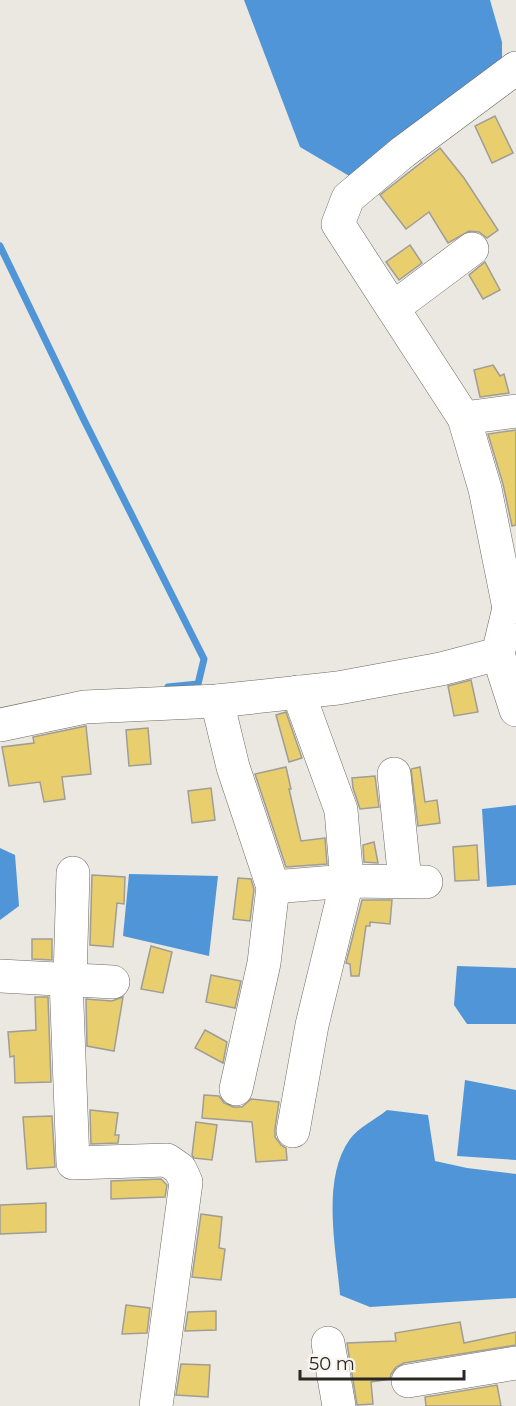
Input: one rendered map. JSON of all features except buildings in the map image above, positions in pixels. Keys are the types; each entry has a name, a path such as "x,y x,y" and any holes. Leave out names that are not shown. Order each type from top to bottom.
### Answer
{"street":[{"path":"516,69 403,152 348,198 338,224 464,418 485,489 512,608 498,654 516,710"},
{"path":"393,308 472,249"},
{"path":"464,418 516,411"},
{"path":"0,725 85,707 217,701 338,688 441,669 498,654"},
{"path":"294,1131 312,1024 346,881 341,810 298,692"},
{"path":"217,701 232,767 273,887 264,963 236,1089"},
{"path":"273,887 346,881 415,882 394,774"},
{"path":"73,873 68,979 73,1163 166,1160 180,1169 186,1182 156,1406"},
{"path":"0,976 112,982"},
{"path":"328,1343 339,1406"},
{"path":"408,1381 516,1363"}],"water":[{"path":"244,0 490,0 502,42 502,66 351,177 300,147"},
{"path":"516,805 516,885 487,887 482,809"},
{"path":"0,848 15,855 19,906 0,920"},
{"path":"129,874 218,876 209,956 123,936"},
{"path":"457,966 516,968 516,1024 467,1024 454,1005"},
{"path":"465,1080 516,1090 516,1160 457,1156"},
{"path":"387,1110 428,1115 435,1161 467,1168 516,1174 516,1298 370,1307 340,1295 333,1214 336,1174 341,1155 353,1135"}],"waterway":[{"path":"0,246 204,659 198,684 168,687"}]}
